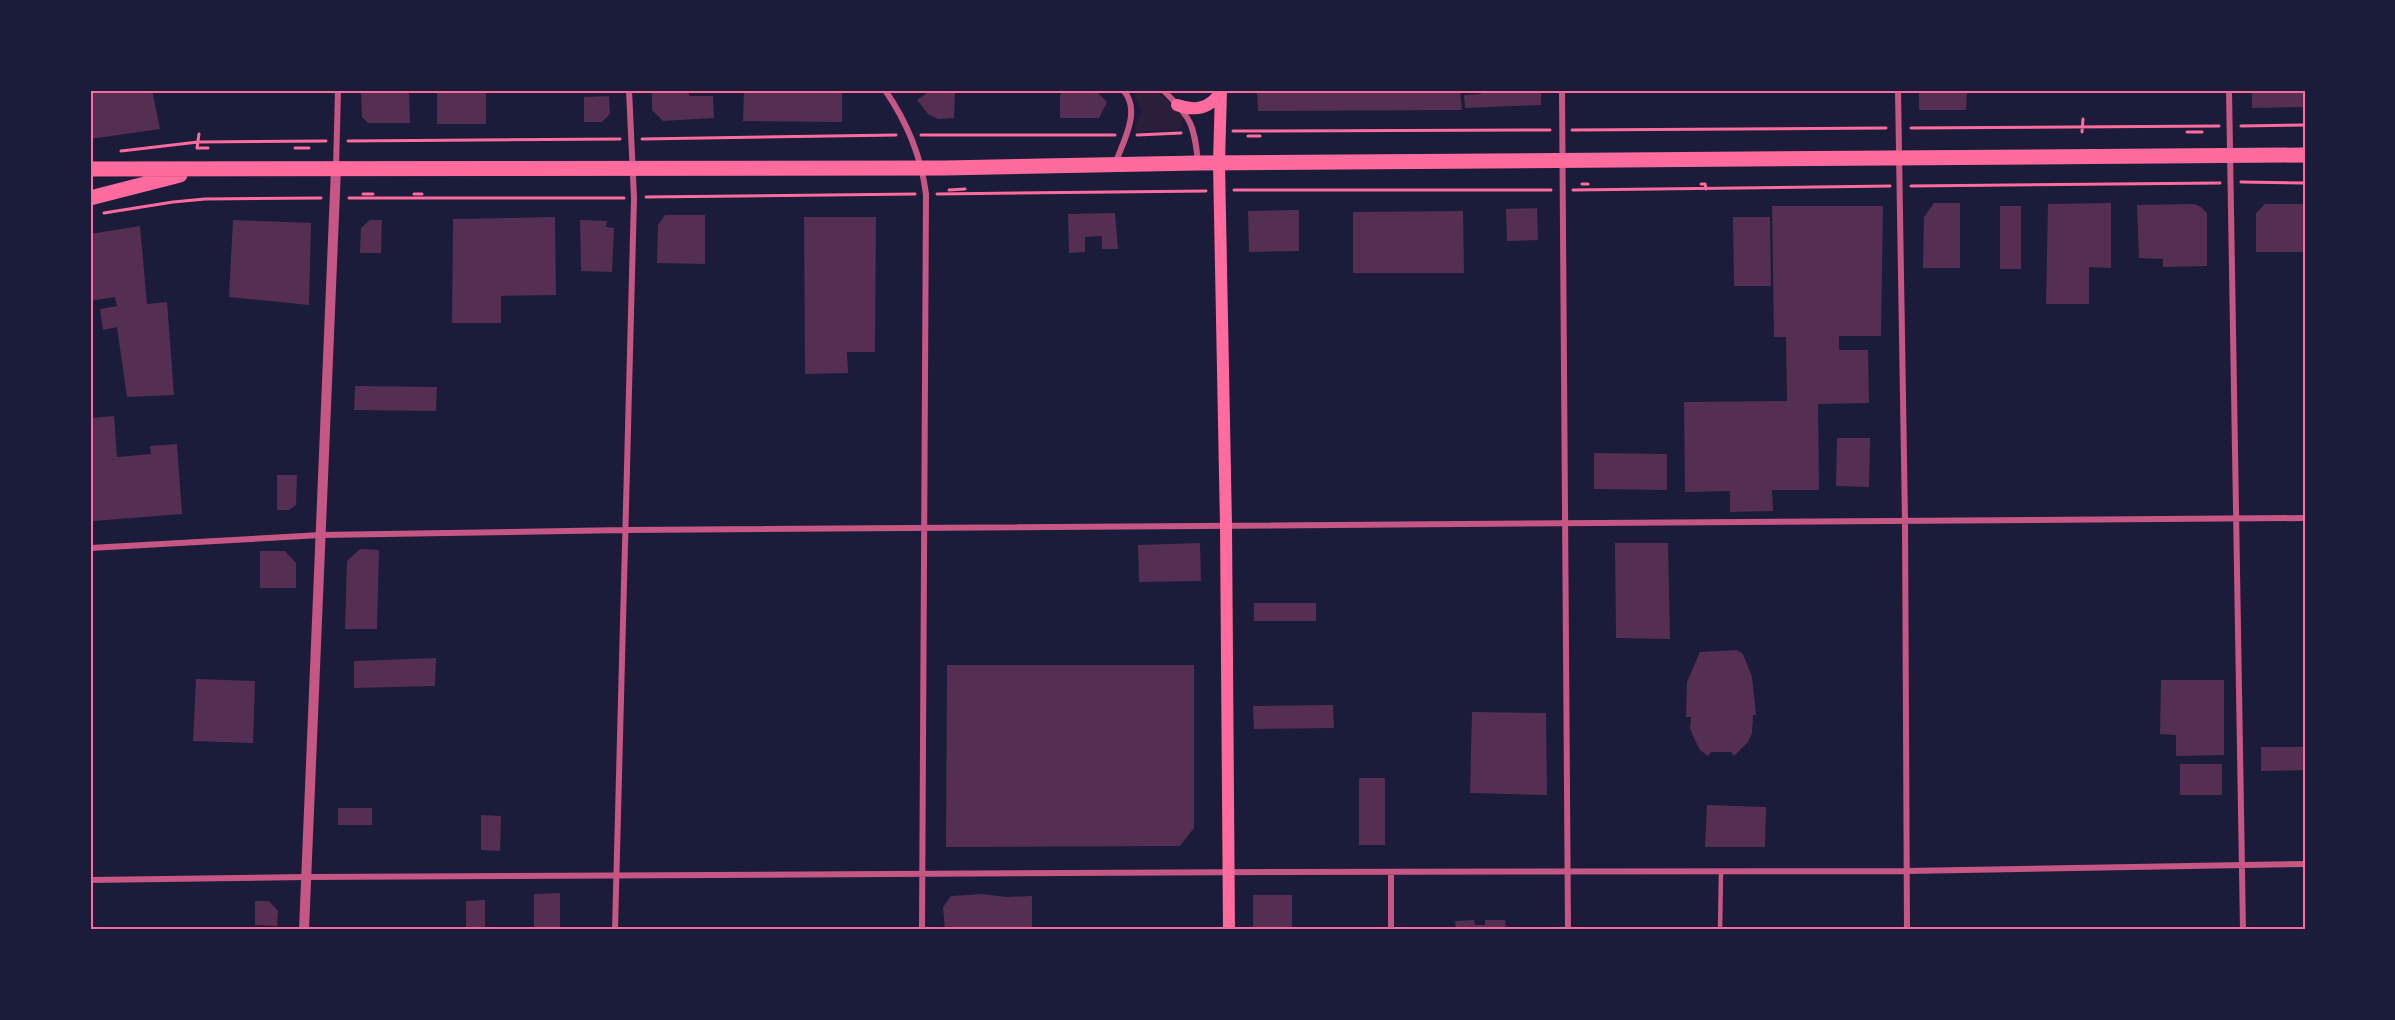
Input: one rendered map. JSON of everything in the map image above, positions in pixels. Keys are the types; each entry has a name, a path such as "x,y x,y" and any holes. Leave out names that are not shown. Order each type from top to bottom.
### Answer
{"main road":[{"path":"1178,105 1188,109 1199,109 1216,100 1221,91"},
{"path":"1221,91 1219,163 1226,526 1229,930"},
{"path":"90,169 922,168 1198,163 2305,155"},
{"path":"90,198 202,170"}],"street":[{"path":"304,930 338,90"},
{"path":"615,930 634,198 629,90"},
{"path":"885,90 903,116 922,168 926,194 922,930"},
{"path":"1115,164 1132,115 1132,104 1123,90"},
{"path":"1163,90 1191,123 1198,163"},
{"path":"1562,90 1568,930"},
{"path":"1898,90 1905,521 1907,930"},
{"path":"2229,90 2243,930"},
{"path":"90,548 321,535 626,530 2305,518"},
{"path":"90,880 1228,872 1906,872 2305,864"},
{"path":"1391,873 1391,930"}],"lane":[{"path":"1720,930 1721,872"}],"path":[{"path":"2082,132 2083,119"},
{"path":"2187,132 2202,132"},
{"path":"199,134 197,148 208,148"},
{"path":"1248,136 1260,136"},
{"path":"295,148 309,148"},
{"path":"100,213 205,199 634,198 1220,190 1562,190 2305,183"},
{"path":"1582,184 1588,184"},
{"path":"1701,184 1706,184 1706,189"},
{"path":"949,190 965,189"},
{"path":"363,194 373,194"},
{"path":"414,194 422,194"}],"shaded area":[{"path":"1133,90 1157,90 1184,117 1182,126 1179,129 1134,132 1141,111"}],"building":[{"path":"90,90 129,92 152,90 160,129 90,139"},
{"path":"361,90 409,90 410,123 368,123 362,117"},
{"path":"437,90 486,90 486,124 437,124"},
{"path":"652,90 689,90 689,96 713,96 714,118 663,121 652,110"},
{"path":"744,90 842,90 842,122 743,121"},
{"path":"931,90 955,90 954,118 938,119 928,114 917,100"},
{"path":"1065,90 1095,90 1107,102 1099,118 1060,118 1060,95"},
{"path":"1257,90 1460,90 1462,110 1258,111"},
{"path":"1481,90 1541,90 1541,105 1465,108 1464,95 1481,94"},
{"path":"1919,90 1967,90 1966,110 1919,110"},
{"path":"2252,90 2305,90 2305,107 2252,108"},
{"path":"609,96 610,114 602,122 584,122 584,97"},
{"path":"1934,203 1960,203 1960,268 1923,268 1924,217"},
{"path":"2111,203 2111,268 2089,267 2089,304 2046,304 2048,204"},
{"path":"2194,204 2207,213 2207,266 2163,267 2163,259 2139,258 2137,205"},
{"path":"2265,204 2305,204 2305,252 2256,252 2256,213"},
{"path":"1772,206 1883,206 1881,336 1839,336 1839,350 1868,350 1869,403 1818,404 1819,490 1772,490 1773,511 1730,512 1730,491 1685,492 1684,402 1787,401 1786,337 1774,337"},
{"path":"2000,206 2021,206 2021,269 2000,269"},
{"path":"1537,208 1538,240 1507,241 1506,209"},
{"path":"1299,210 1299,251 1249,252 1248,211"},
{"path":"1463,211 1464,273 1353,273 1353,212"},
{"path":"1115,213 1118,249 1102,249 1102,236 1085,237 1085,252 1069,253 1068,214"},
{"path":"665,215 705,215 705,264 657,263 658,225"},
{"path":"555,217 556,295 501,296 501,323 452,323 453,219"},
{"path":"804,217 876,217 875,352 847,352 848,373 805,374"},
{"path":"1733,217 1770,217 1771,286 1734,286"},
{"path":"233,220 311,223 309,305 229,297"},
{"path":"370,220 382,220 381,253 360,253 361,228"},
{"path":"580,220 607,221 606,227 614,228 612,272 581,271"},
{"path":"140,226 147,304 167,302 174,395 127,397 117,327 103,330 100,309 117,306 115,297 90,301 90,234"},
{"path":"355,386 437,387 436,411 354,410"},
{"path":"114,416 117,457 151,454 150,446 177,444 182,514 93,521 90,418"},
{"path":"1837,438 1870,438 1869,487 1836,486"},
{"path":"1594,453 1667,454 1667,490 1594,489"},
{"path":"277,475 297,475 296,505 289,510 277,510"},
{"path":"1200,543 1201,581 1139,582 1138,545"},
{"path":"1615,543 1668,543 1670,639 1616,638"},
{"path":"360,549 379,550 377,629 345,629 347,561"},
{"path":"260,551 285,551 296,563 296,588 260,588"},
{"path":"1254,603 1316,603 1316,621 1254,621"},
{"path":"1737,650 1743,654 1752,677 1756,715 1753,715 1752,733 1748,742 1734,756 1731,752 1711,752 1708,756 1700,750 1694,738 1690,728 1691,717 1686,717 1687,682 1700,652"},
{"path":"436,658 435,686 354,688 354,661"},
{"path":"947,665 1194,665 1194,828 1180,846 946,847"},
{"path":"196,679 255,681 253,743 193,741"},
{"path":"2161,680 2224,680 2224,755 2176,756 2176,735 2160,734"},
{"path":"1333,705 1334,728 1254,729 1253,706"},
{"path":"1472,712 1546,713 1547,795 1470,793"},
{"path":"2261,747 2305,747 2305,770 2261,771"},
{"path":"2180,764 2222,764 2222,795 2180,795"},
{"path":"1359,778 1385,778 1385,845 1359,845"},
{"path":"1707,805 1766,807 1765,847 1705,847"},
{"path":"338,808 372,808 372,825 338,825"},
{"path":"481,815 501,816 500,851 481,850"},
{"path":"560,893 560,930 534,930 534,894"},
{"path":"982,894 1007,897 1032,896 1032,930 945,930 943,907 951,896"},
{"path":"1253,895 1292,895 1292,930 1253,930"},
{"path":"485,900 485,930 466,930 466,901"},
{"path":"255,901 269,901 278,911 277,926 255,925"},
{"path":"1474,920 1475,925 1485,925 1485,920 1505,920 1506,930 1456,930 1455,921"}]}
